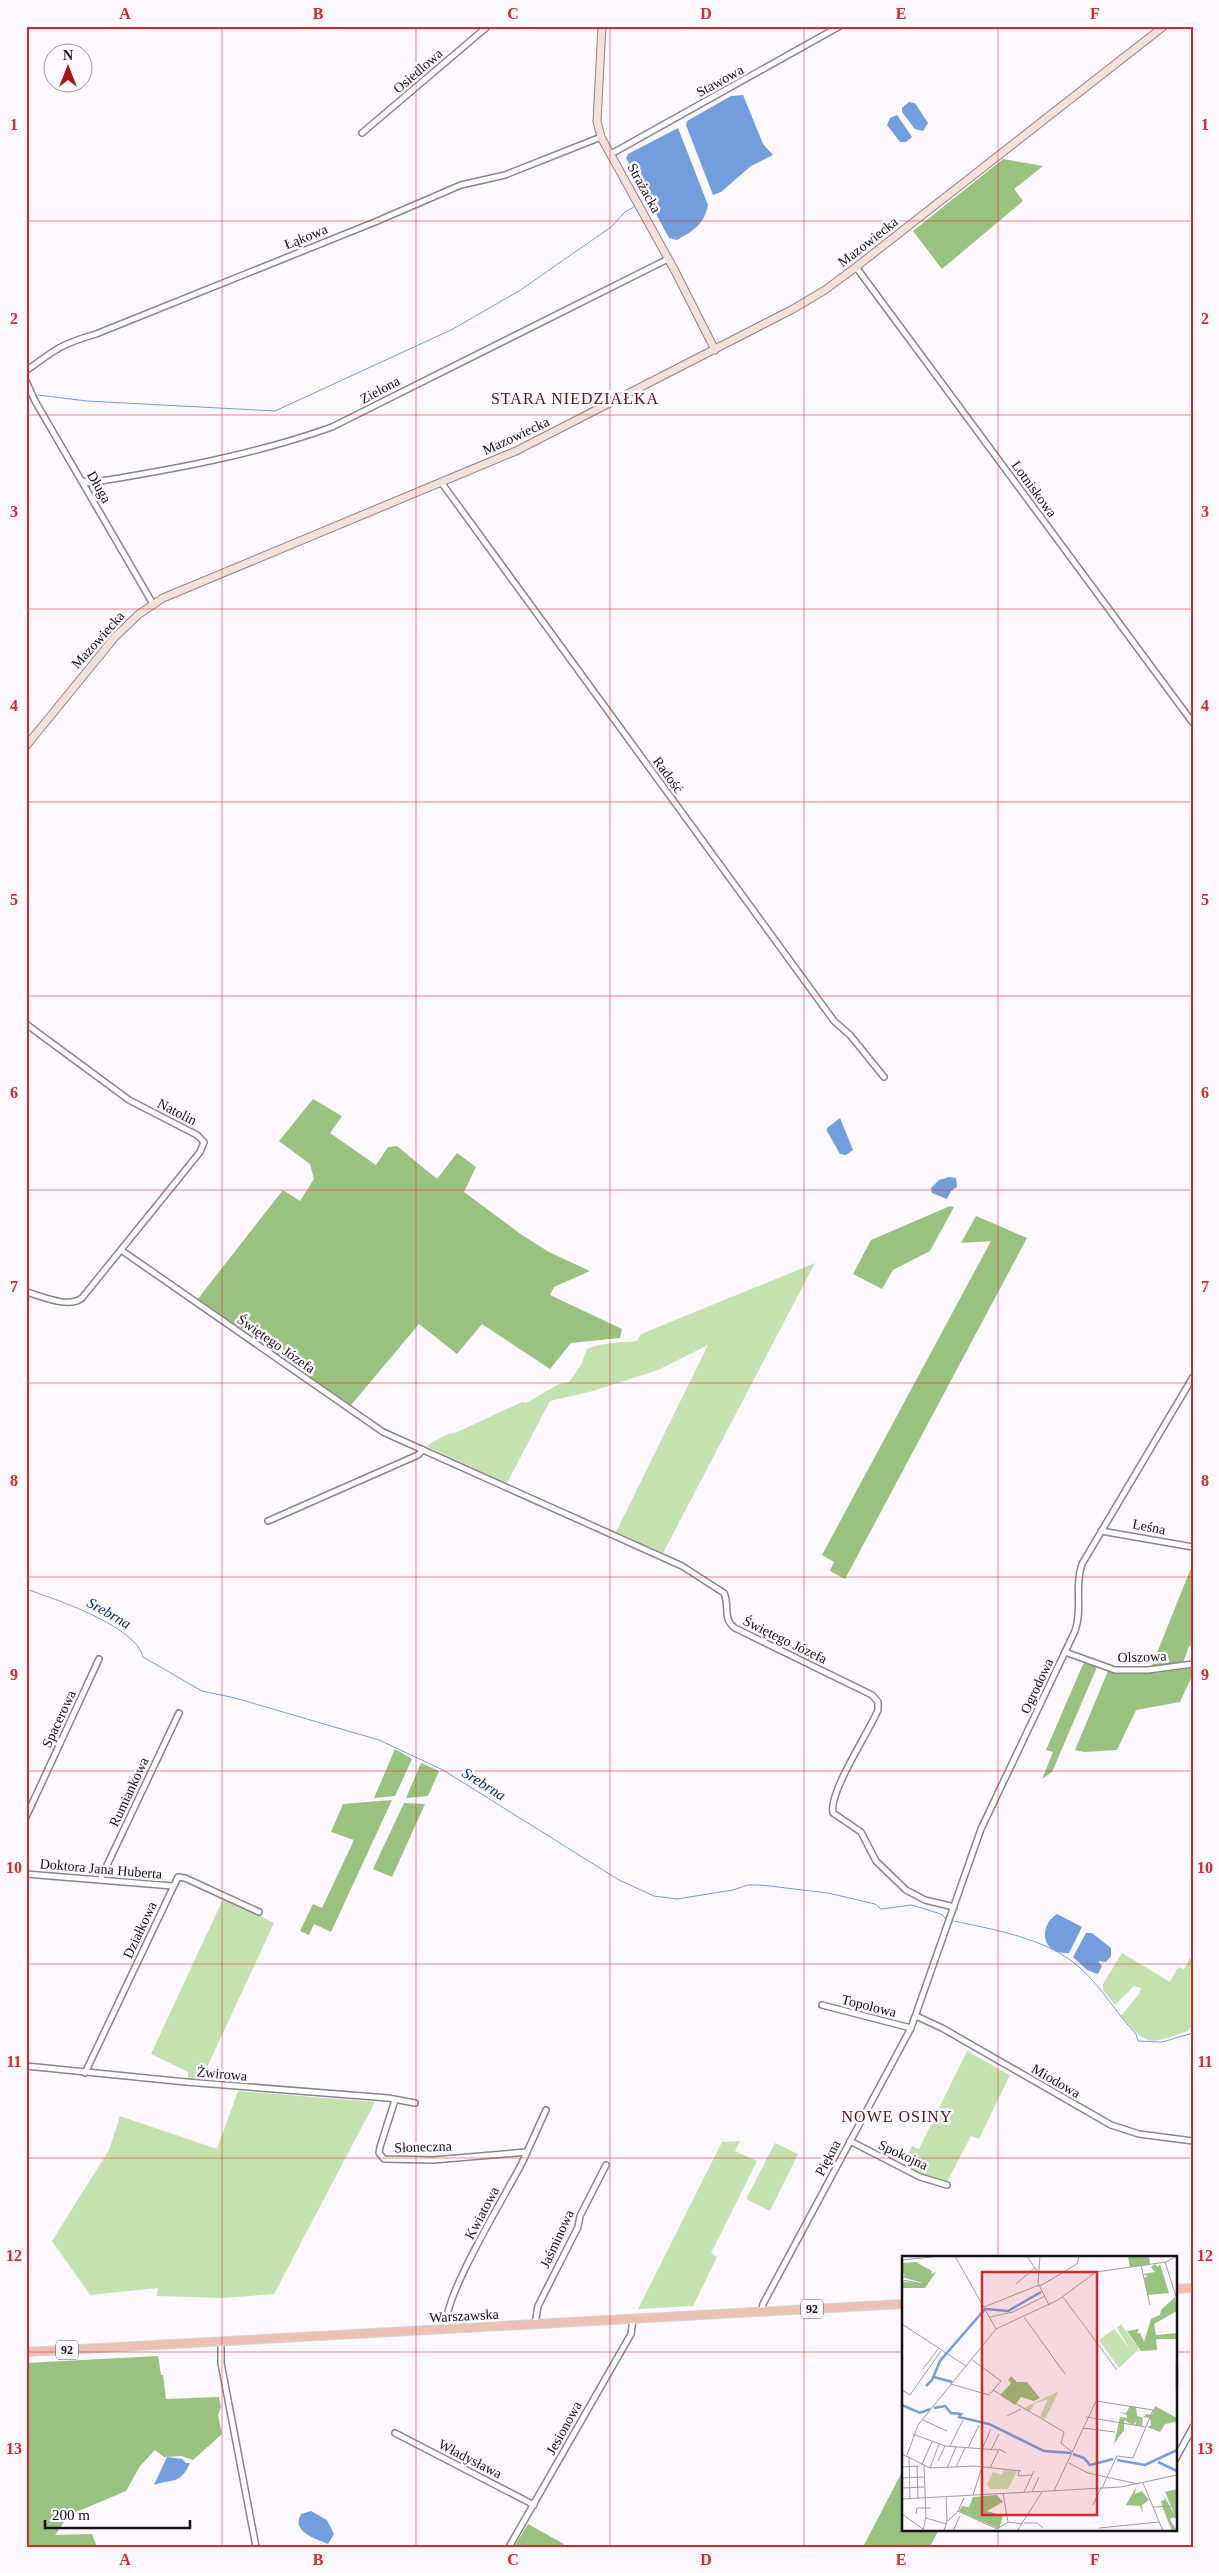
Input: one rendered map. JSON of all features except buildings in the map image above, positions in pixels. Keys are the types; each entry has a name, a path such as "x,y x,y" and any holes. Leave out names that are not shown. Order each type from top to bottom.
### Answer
{"main road":[{"path":"1176,2289 1193,2288"},
{"name":"Warszawska","path":"26,2352 902,2304"}],"street":[{"name":"Osiedlowa","path":"362,134 488,26"},
{"name":"Strażacka","path":"602,26 598,122 601,137 668,259 715,350"},
{"name":"Stawowa","path":"611,154 840,26"},
{"name":"Mazowiecka","path":"26,746 115,637 153,604 201,581 523,448 810,300 856,267 1164,26"},
{"name":"Łąkowa","path":"26,371 48,353 67,342 96,334 376,222 461,185 505,176 601,137"},
{"name":"Zielona","path":"83,481 89,483 144,474 286,444 332,427 668,259"},
{"name":"Lotniskowa","path":"856,267 1193,723"},
{"name":"Długa","path":"26,381 35,401 153,604"},
{"name":"Radość","path":"441,482 828,1013 850,1035 884,1077"},
{"name":"Natolin","path":"26,1024 129,1100 182,1129 197,1135 204,1142 200,1152 121,1250"},
{"path":"26,1292 66,1303 76,1302 121,1250"},
{"name":"Świętego Józefa","path":"121,1250 376,1427 422,1450 682,1566 724,1593 727,1618 734,1628 872,1695 878,1702 878,1710 842,1781 832,1805 833,1813 859,1830 876,1860 904,1888 922,1899 954,1907"},
{"name":"Ogrodowa","path":"916,2016 981,1829 1078,1622 1078,1583 1081,1568 1193,1377"},
{"path":"268,1521 418,1455 422,1450"},
{"name":"Leśna","path":"1101,1531 1193,1547"},
{"name":"Olszowa","path":"1065,1652 1115,1670 1148,1670 1193,1664"},
{"name":"Spacerowa","path":"26,1817 100,1659"},
{"name":"Rumiankowa","path":"100,1880 179,1713"},
{"name":"Doktora Jana Huberta","path":"26,1874 173,1886"},
{"path":"173,1886 178,1877 185,1878 259,1912"},
{"name":"Działkowa","path":"85,2073 173,1886"},
{"name":"Topolowa","path":"822,2005 911,2028"},
{"name":"Piękna","path":"761,2312 762,2304 916,2016"},
{"name":"Miodowa","path":"916,2016 942,2028 1111,2125 1134,2133 1193,2142"},
{"name":"Żwirowa","path":"26,2066 415,2103"},
{"name":"Słoneczna","path":"395,2100 380,2147 379,2153 384,2159 434,2160 526,2152"},
{"name":"Kwiatowa","path":"447,2329 445,2320 458,2284 546,2110"},
{"name":"Spokojna","path":"850,2141 920,2177 947,2185"},
{"name":"Jaśminowa","path":"535,2324 538,2306 606,2165"},
{"name":"Jesionowa","path":"509,2547 631,2334 633,2319"},
{"path":"221,2341 221,2363 256,2547"},
{"path":"1176,2458 1193,2427"},
{"name":"Władysława","path":"396,2433 534,2505"}],"green space":[{"path":"1003,159 1043,166 1014,189 1023,201 942,269 913,231"},
{"path":"313,1099 342,1116 330,1133 376,1165 388,1147 397,1146 437,1179 457,1153 476,1167 464,1192 522,1235 549,1252 590,1271 554,1287 550,1295 622,1329 620,1338 571,1343 550,1369 482,1324 457,1354 419,1324 351,1405 197,1300 283,1190 300,1201 314,1179 310,1164 279,1141"},
{"path":"950,1206 954,1207 930,1251 893,1270 882,1289 853,1274 871,1240"},
{"path":"976,1216 1027,1238 845,1579 830,1571 834,1562 822,1555 991,1241 961,1243"},
{"path":"815,1263 663,1553 616,1532 708,1345 658,1370 593,1391 550,1401 507,1483 426,1446 448,1434 455,1433 522,1402 526,1403 559,1384 569,1382 581,1365 587,1349 605,1344 637,1341 641,1334"},
{"path":"1193,1563 1193,1645 1189,1646 1183,1663 1151,1668"},
{"path":"1084,1662 1097,1667 1052,1772 1042,1779 1053,1752 1046,1750"},
{"path":"1193,1668 1193,1674 1180,1702 1136,1710 1117,1750 1084,1752 1075,1750 1108,1671 1154,1673"},
{"path":"395,1749 412,1759 395,1796 374,1798"},
{"path":"421,1763 439,1771 428,1796 406,1798"},
{"path":"392,1800 331,1932 314,1924 309,1935 300,1931 313,1904 322,1908 354,1840 331,1832 343,1804"},
{"path":"404,1803 425,1804 392,1877 373,1869"},
{"path":"224,1897 274,1923 202,2078 188,2079 188,2072 151,2054"},
{"path":"1122,1953 1170,1982 1178,1967 1184,1969 1190,1958 1193,1959 1193,2023 1188,2031 1165,2039 1150,2040 1138,2034 1121,2016 1139,1994 1141,1988 1134,1986 1115,2005 1103,1990 1103,1984"},
{"path":"967,2051 1010,2075 979,2139 971,2136 947,2182 925,2177 902,2167 912,2146 919,2149"},
{"path":"238,2091 375,2102 274,2294 222,2298 157,2296 158,2288 90,2295 52,2241 109,2150 120,2116 217,2149"},
{"path":"740,2141 735,2151 757,2161 711,2253 717,2257 693,2306 638,2309 722,2142"},
{"path":"775,2143 798,2154 770,2211 746,2199"},
{"path":"158,2356 166,2399 219,2397 221,2407 218,2415 222,2434 193,2460 181,2456 164,2457 155,2450 140,2466 126,2491 69,2515 55,2535 92,2534 97,2547 26,2547 26,2363"},
{"path":"902,2472 902,2530 938,2530 930,2547 863,2547"},
{"path":"528,2524 564,2544 562,2547 514,2547"}],"water":[{"path":"743,95 763,144 773,155 751,166 721,192 713,195 686,125 687,121 731,96"},
{"path":"909,102 915,103 928,123 923,131 915,129 902,112 902,108"},
{"path":"897,115 912,137 906,142 900,142 887,125 890,118"},
{"path":"678,128 708,205 701,222 677,240 669,238 626,158 628,154"},
{"path":"840,1118 853,1150 846,1155 840,1154 827,1131 827,1128"},
{"path":"949,1177 956,1178 957,1187 951,1191 947,1199 932,1193 931,1188 939,1180"},
{"path":"1057,1914 1082,1927 1069,1953 1053,1950 1045,1939 1047,1926"},
{"path":"1086,1933 1092,1933 1111,1948 1111,1956 1106,1962 1098,1961 1102,1966 1098,1974 1087,1970 1073,1957"},
{"path":"167,2457 182,2459 186,2463 190,2463 183,2475 176,2480 154,2485"},
{"path":"311,2511 327,2520 334,2534 328,2544 306,2534 299,2525 301,2514"}],"waterway":[{"path":"641,202 647,197"},
{"path":"38,395 87,401 275,411 453,329 519,291 611,227 625,212 634,207"},
{"name":"Srebrna","path":"26,1589 56,1599 111,1624 137,1646 143,1657 202,1691 235,1698 379,1740 443,1770 619,1880 654,1896 677,1899 733,1890 748,1885 761,1885 828,1893 875,1904 881,1909 912,1905 941,1914 946,1919"},
{"path":"954,1921 1019,1936 1066,1957 1087,1974 1136,2034 1138,2041 1162,2042 1193,2033"}],"district":[{"name":"STARA NIEDZIAŁKA","path":"575,398"},
{"name":"NOWE OSINY","path":"897,2116"}]}
